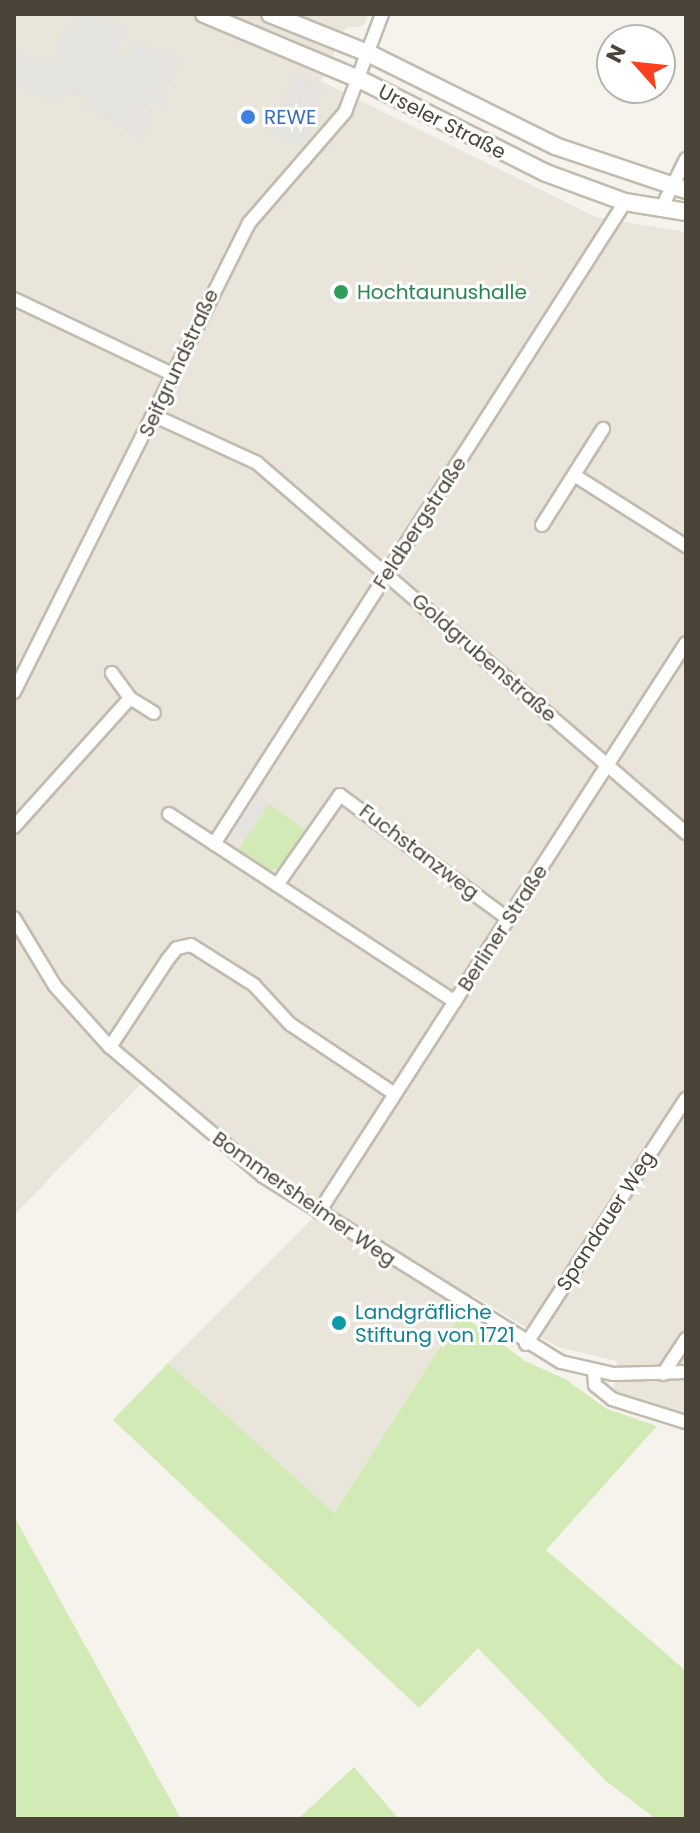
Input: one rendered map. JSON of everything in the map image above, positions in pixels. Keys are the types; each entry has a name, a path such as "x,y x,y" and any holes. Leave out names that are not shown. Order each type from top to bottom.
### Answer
{"street":[{"name":"Urseler Straße","path":"204,14 359,79 487,147 625,202 686,212"},
{"name":"Urseler Straße","path":"270,14 370,54 555,146 678,188"},
{"name":"Seifgrundstraße","path":"14,692 155,416 249,223 333,130 370,54 382,14"},
{"path":"661,209 678,188 686,159"},
{"name":"Feldbergstraße","path":"214,844 625,202"},
{"path":"14,299 174,375"},
{"name":"Goldgrubenstraße","path":"155,416 257,463 686,833"},
{"path":"542,525 603,429"},
{"path":"574,475 686,546"},
{"name":"Berliner Straße","path":"319,1212 610,767 686,643"},
{"path":"112,673 130,698 154,713"},
{"path":"14,827 130,698"},
{"name":"Fuchstanzweg","path":"277,885 340,795 508,919"},
{"path":"169,814 455,1002"},
{"name":"Bommersheimer Weg","path":"14,918 55,986 110,1047 221,1144 319,1212 526,1344 594,1371"},
{"path":"110,1047 168,959 177,948 191,945 254,985 290,1024 395,1094"},
{"name":"Spandauer Weg","path":"526,1344 686,1099"},
{"path":"663,1374 686,1339"},
{"path":"686,1372 594,1371 595,1385 612,1399 686,1422"}],"shaded area":[{"path":"14,14 369,14 363,26 346,28 321,81 596,217 686,232 686,1415 613,1392 617,1361 558,1347 473,1295 333,1514 168,1363 318,1213 146,1079 14,1215"},
{"path":"79,14 126,25 116,52 128,56 133,42 180,58 172,81 159,87 169,107 154,101 142,108 149,122 142,139 86,107 88,100 65,91 54,101 14,86 14,51 53,65 68,24 77,27"},
{"path":"296,74 323,88 311,113 319,116 303,147 269,133"},
{"path":"257,796 269,804 244,840 232,832"}],"green space":[{"path":"269,804 307,831 283,867 266,871 237,852"},
{"path":"461,1314 525,1361 565,1379 607,1409 657,1426 546,1550 686,1671 686,1819 656,1819 606,1781 478,1648 419,1708 113,1420 168,1363 334,1513"},
{"path":"14,1516 33,1551 181,1819 14,1819"},
{"path":"354,1767 399,1819 299,1818"}],"place":[{"name":"REWE","path":"248,117"},
{"name":"Hochtaunushalle","path":"341,292"},
{"name":"Landgräfliche Stiftung von 1721","path":"339,1323"}]}
